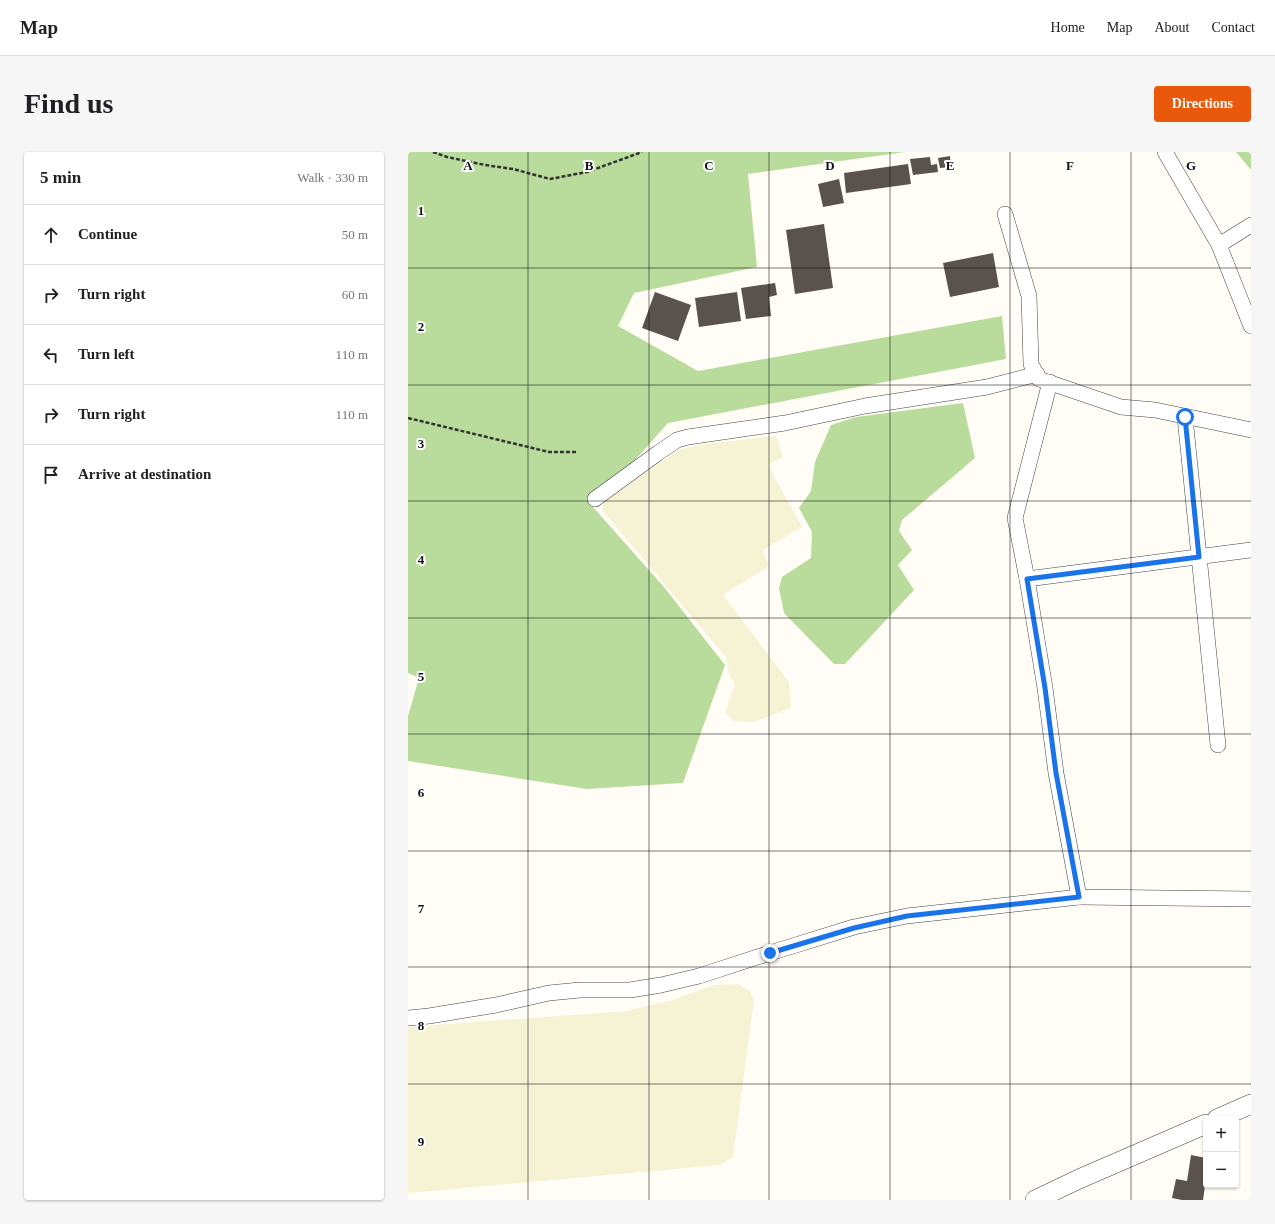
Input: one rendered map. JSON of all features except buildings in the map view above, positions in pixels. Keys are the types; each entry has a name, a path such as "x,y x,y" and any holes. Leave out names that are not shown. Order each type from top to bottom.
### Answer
{"street":[{"path":"1164,152 1219,245 1251,326"},
{"path":"1005,214 1029,296 1030,364 1039,379 1121,408 1155,410 1251,430"},
{"path":"1219,245 1251,225"},
{"path":"595,499 677,440 688,436 785,423 865,406 987,387 1037,374"},
{"path":"1050,382 1016,518 1045,688 1056,773 1079,897"},
{"path":"1185,417 1218,745"},
{"path":"1027,579 1251,550"},
{"path":"408,1018 496,1005 549,993 580,990 630,990 661,985 700,976 854,928 907,916 1079,897 1251,899"},
{"path":"1224,1116 1251,1104"},
{"path":"1035,1200 1079,1178 1203,1125"}],"path":[{"path":"433,152 447,157 512,169 550,179 587,172 642,152"},
{"path":"408,418 549,452 576,452"}],"shaded area":[{"path":"776,436 783,457 768,465 802,527 763,550 769,566 723,595 789,682 791,708 753,722 734,721 725,712 735,685 729,674 726,657 602,510 603,503 680,449 706,444"},
{"path":"738,984 750,991 754,1000 733,1157 720,1165 408,1193 408,1027 627,1011 672,1000 714,985"}],"green space":[{"path":"408,152 905,152 748,174 757,267 634,293 618,326 698,371 1002,316 1006,359 668,423 593,507 664,587 725,665 683,783 587,789 408,761 408,716 419,678 408,673"},
{"path":"1236,152 1251,152 1251,170"},
{"path":"963,403 975,458 902,520 899,531 912,550 898,565 914,590 845,664 834,664 784,613 779,588 782,577 811,558 812,532 799,508 811,491 815,462 831,425 856,417"}],"route":[{"path":"770,953 854,928 907,916 1079,897 1056,773 1045,688 1027,579 1199,557 1185,417"}]}
